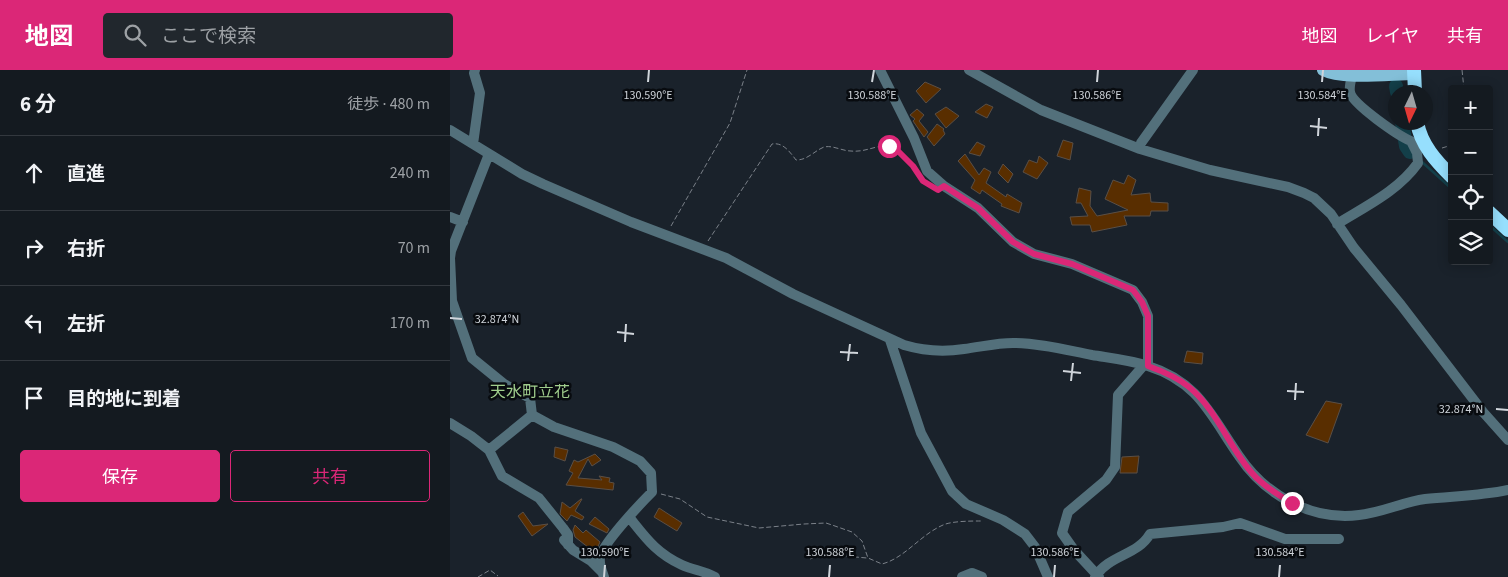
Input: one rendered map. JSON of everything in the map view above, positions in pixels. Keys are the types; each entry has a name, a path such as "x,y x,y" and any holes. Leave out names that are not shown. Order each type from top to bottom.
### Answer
{"highway":[{"path":"1414,72 1415,85"},
{"path":"1419,130 1423,142 1436,162 1451,175"},
{"path":"1493,216 1508,230"}],"main road":[{"path":"1323,70 1352,76 1414,72"}],"street":[{"path":"473,144 480,93 474,70"},
{"path":"880,70 903,120 914,138 927,171 944,186 978,208 1013,242 1034,254 1072,264 1133,290 1142,302 1148,316 1146,365 1118,395 1116,467 1106,480 1068,512 1062,533 1097,576 1106,564 1145,542 1150,534 1223,527 1240,523 1285,539 1339,539"},
{"path":"969,70 1040,110 1140,149 1210,170 1288,187 1304,193 1331,214 1354,248 1483,412 1508,440"},
{"path":"1140,149 1141,143 1193,70"},
{"path":"1337,224 1386,194 1410,174 1417,158 1411,141 1398,135 1354,100 1350,92 1352,76"},
{"path":"450,130 522,174 631,222 726,258 793,294 890,340 921,350 940,351 1014,343 1048,347 1146,365 1173,377 1189,387 1200,398 1210,410 1239,457 1254,475 1276,494 1316,513 1359,516 1424,499 1491,494 1508,490"},
{"path":"489,154 450,258 452,301 472,358 504,384 530,398 532,416"},
{"path":"450,217 463,222"},
{"path":"890,340 924,441 952,491 966,504 1003,520 1025,534 1036,547 1048,577"},
{"path":"489,450 532,416"},
{"path":"532,416 554,427 613,447 640,462 651,473 652,492 601,552 600,564 604,575"},
{"path":"450,423 489,450 502,476 538,498 564,528 568,535 568,545"},
{"path":"544,513 568,545 581,556 592,561 604,575"},
{"path":"629,517 655,549 683,566 707,572 715,577"},
{"path":"962,577 972,573 982,577"}],"path":[{"path":"666,234 730,122 747,70"},
{"path":"1462,70 1464,85"},
{"path":"703,248 772,144 776,143 784,146 796,160 803,160 824,147 859,152 879,146 889,146 897,150 918,174"},
{"path":"652,492 680,499 707,517 759,528 826,523 852,532 862,541 868,558"},
{"path":"810,559 822,554 868,558 882,564 894,561 911,546 944,524 981,520"},
{"path":"478,577 490,570 498,576"}],"building":[{"path":"925,82 941,89 926,103 916,91"},
{"path":"986,104 993,107 987,118 975,112"},
{"path":"946,107 959,116 946,128 935,114"},
{"path":"917,109 924,115 919,121 928,132 924,137 913,121 915,119 910,115"},
{"path":"937,124 944,129 945,134 934,146 927,137"},
{"path":"1063,140 1073,143 1070,160 1057,156"},
{"path":"977,142 985,146 980,156 969,153"},
{"path":"965,154 979,175 984,168 991,172 986,183 1006,197 1007,194 1022,203 1019,213 1001,206 1002,204 982,190 980,194 971,188 975,180 958,161"},
{"path":"1039,156 1048,163 1037,179 1023,172 1029,160 1037,163"},
{"path":"1003,164 1013,174 1008,183 998,173"},
{"path":"1128,175 1136,180 1131,195 1150,193 1151,202 1168,203 1168,211 1151,211 1150,216 1124,216 1127,225 1092,232 1090,225 1072,225 1070,217 1088,216 1081,203 1076,203 1079,188 1091,191 1090,206 1097,216 1128,210 1105,199 1113,180 1124,184"},
{"path":"1187,351 1203,353 1202,364 1184,362"},
{"path":"1326,401 1342,404 1328,443 1306,435"},
{"path":"555,447 568,450 565,461 554,457"},
{"path":"595,454 601,460 592,466 588,459 578,478 602,480 599,476 610,478 609,482 614,483 613,490 566,485 573,473 569,471 574,460 578,462"},
{"path":"1139,456 1137,473 1120,473 1122,457"},
{"path":"581,499 575,511 584,517 582,520 571,515 567,521 560,514 562,502 570,508"},
{"path":"659,508 682,523 677,531 654,517"},
{"path":"523,512 533,526 548,524 532,536 518,516"},
{"path":"595,517 609,529 607,533 589,524"},
{"path":"575,525 583,533 586,530 600,542 594,555 587,551 589,548 575,537 573,530"}],"waterway":[{"path":"1403,130 1406,146 1410,152"},
{"path":"1422,162 1448,185"},
{"path":"1493,229 1508,242"}],"district":[{"name":"天水町立花","path":"530,392"}],"route":[{"path":"889,146 897,150 913,166 923,181 938,190 944,186 978,208 1013,242 1034,254 1072,264 1133,290 1142,302 1148,316 1148,366 1173,377 1189,387 1210,410 1239,457 1254,475 1276,494 1292,503"}]}
